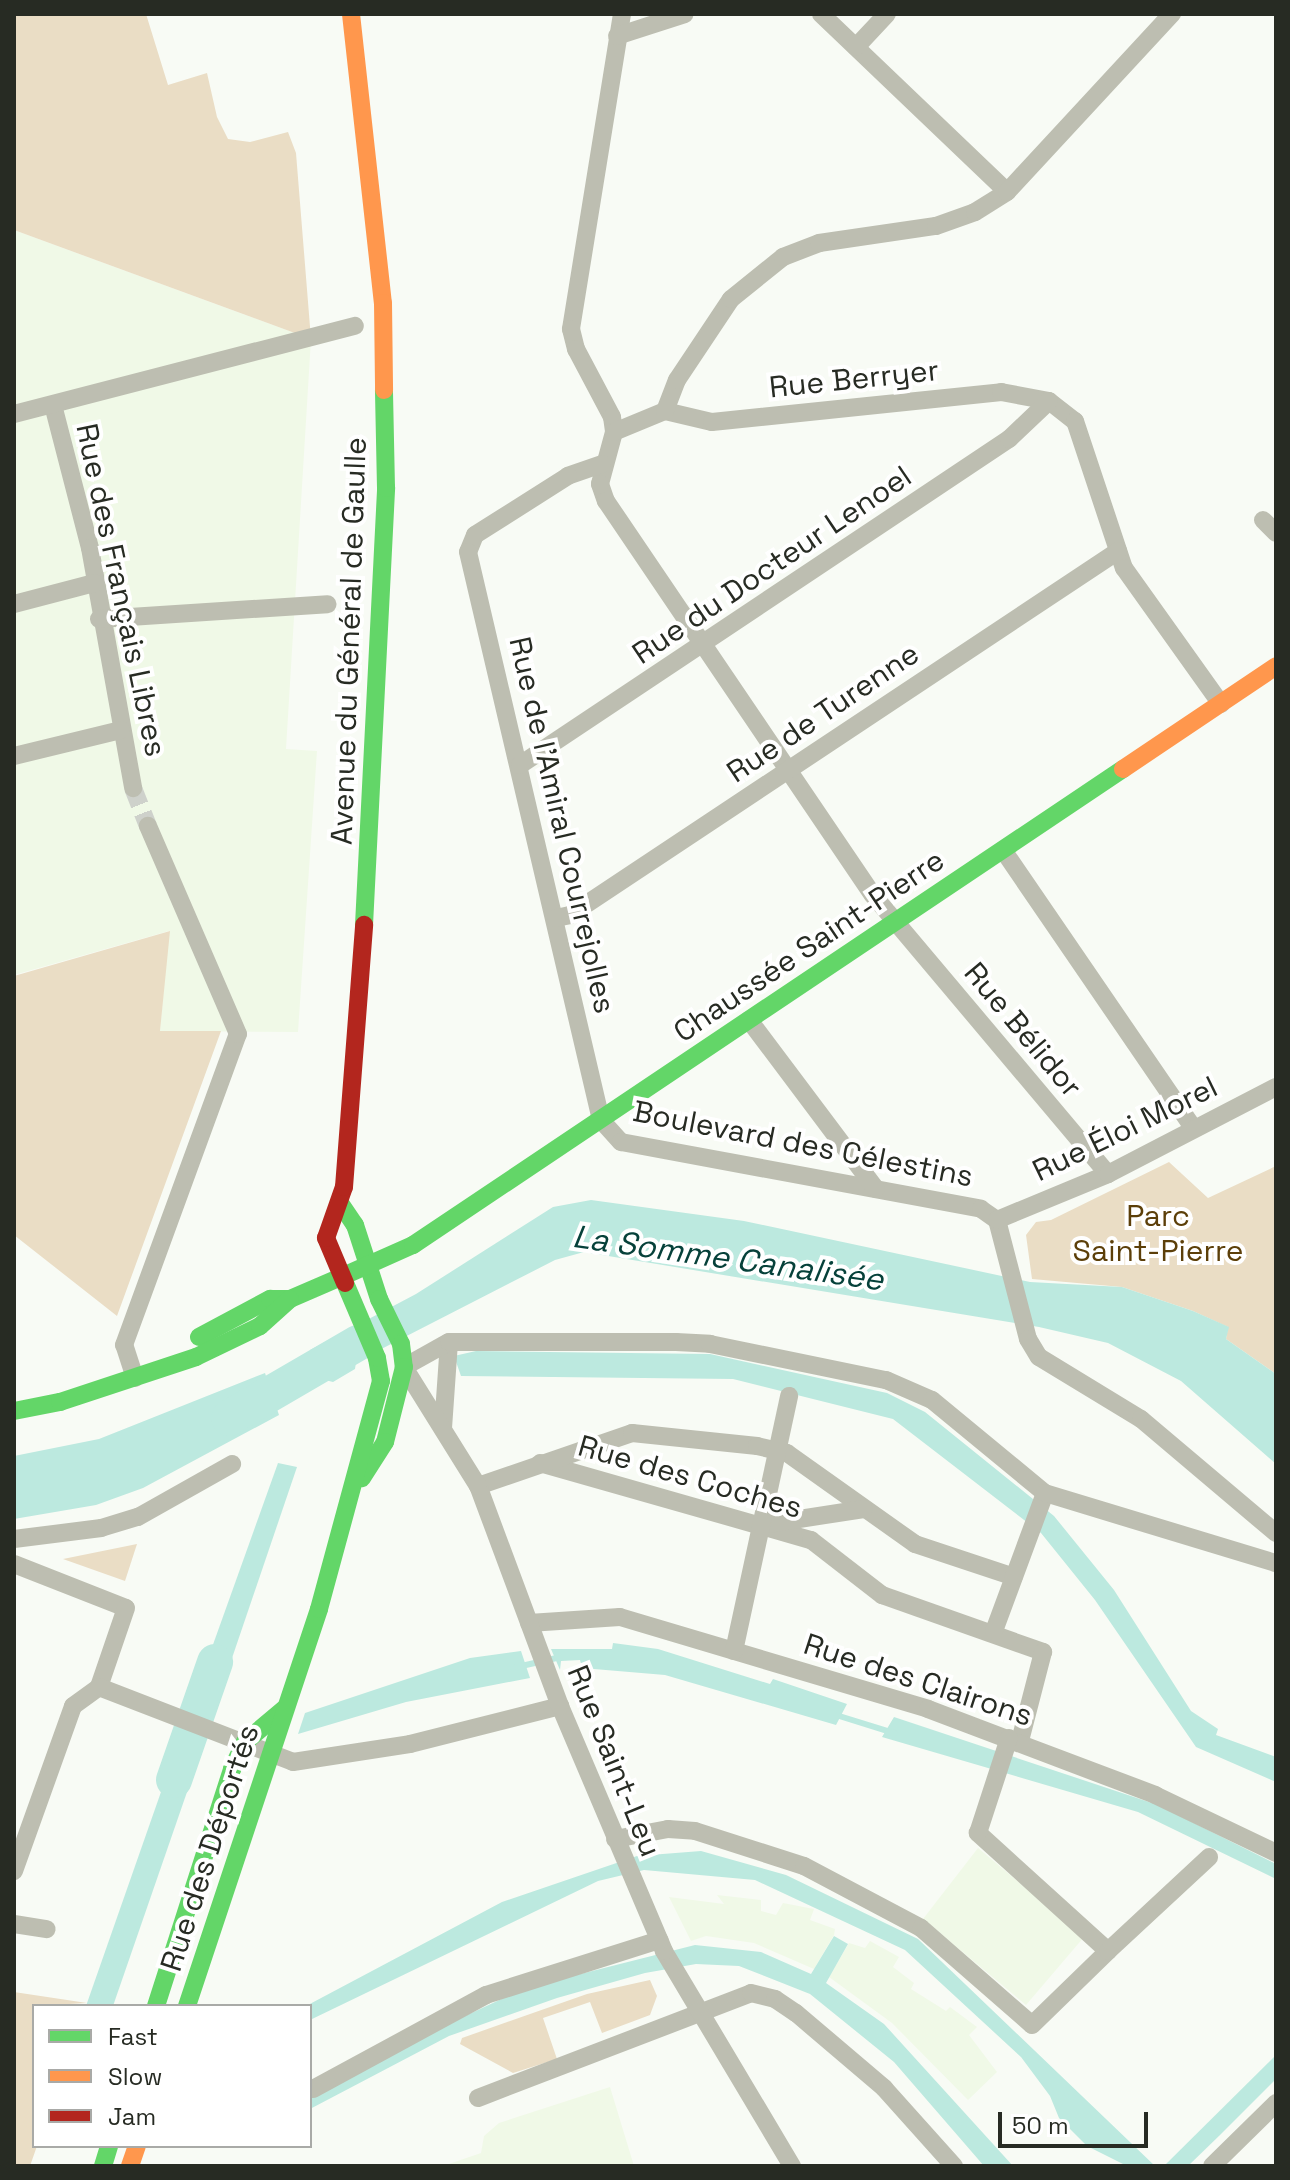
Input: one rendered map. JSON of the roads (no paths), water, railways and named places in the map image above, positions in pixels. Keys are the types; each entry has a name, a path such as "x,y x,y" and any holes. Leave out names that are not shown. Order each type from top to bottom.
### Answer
{"main road":[{"name":"Avenue du Général de Gaulle","path":"340,1203 364,947 386,474 383,303 351,14"},
{"name":"Chaussée Saint-Pierre","path":"14,1411 135,1378 163,1365 190,1342 251,1308 270,1299 290,1299 413,1245 1276,666"},
{"path":"341,1277 326,1238 340,1203 350,1214 368,1265"},
{"name":"Rue des Déportés","path":"355,1488 385,1442 404,1367 401,1344 379,1299 368,1265"},
{"name":"Rue des Déportés","path":"188,2004 355,1488 381,1381 377,1358 341,1277"},
{"name":"Rue des Déportés","path":"157,2004 201,1855 245,1742 286,1708"}],"street":[{"path":"602,464 614,432 609,406 576,349 571,329 622,14"},
{"path":"617,36 685,14"},
{"path":"821,14 1007,192"},
{"path":"856,47 887,14"},
{"path":"614,432 665,411 677,380 731,299 783,257 819,243 936,226 975,212 1007,192 1172,14"},
{"path":"14,414 355,326"},
{"name":"Rue Berryer","path":"665,411 712,422 1001,392 1049,401"},
{"path":"1049,401 1075,421 1124,568 1221,704"},
{"name":"Rue du Docteur Lenoel","path":"520,765 1009,439 1049,401"},
{"name":"Rue des Français Libres","path":"53,405 94,583 133,788"},
{"name":"Rue Bélidor","path":"602,464 600,484 606,501 786,772 894,923 1108,1174"},
{"name":"Rue de l'Amiral Courrejolles","path":"601,1120 529,795 469,544 475,535 568,476 602,464"},
{"name":"Rue de Turenne","path":"556,918 570,915 1118,551"},
{"path":"14,604 94,583"},
{"path":"99,619 328,604"},
{"path":"14,756 121,730"},
{"path":"135,1378 124,1345 238,1034 148,826"},
{"path":"1003,850 1193,1128"},
{"path":"749,1020 876,1189"},
{"name":"Rue Éloi Morel","path":"997,1220 1108,1174 1276,1087"},
{"name":"Boulevard des Célestins","path":"601,1120 621,1142 981,1209 997,1220"},
{"path":"997,1220 1028,1339 1039,1357 1141,1419 1276,1533"},
{"path":"404,1367 449,1342 710,1344 886,1380 932,1400 1045,1493 1276,1563"},
{"path":"443,1428 449,1342"},
{"name":"Rue Saint-Leu","path":"404,1367 478,1486 548,1677 662,1945 792,2166"},
{"path":"734,1651 789,1396"},
{"name":"Rue des Coches","path":"478,1486 575,1450 632,1433 778,1451"},
{"path":"778,1451 915,1544 1014,1577"},
{"name":"Rue des Coches","path":"540,1463 811,1540 882,1595 994,1631 1043,1652 1012,1743"},
{"path":"14,1539 101,1528 138,1517 232,1464"},
{"path":"994,1631 1045,1493"},
{"path":"761,1525 864,1509"},
{"path":"14,1564 126,1608 99,1687 73,1706 14,1871"},
{"name":"Rue des Clairons","path":"529,1623 620,1617 734,1651 1012,1743 1225,1826 1276,1853"},
{"path":"99,1687 214,1728 293,1762 410,1744 560,1706"},
{"path":"1012,1743 979,1823 982,1841 1108,1951"},
{"path":"615,1839 668,1829 734,1842 804,1866 921,1928 1032,2025 1209,1857"},
{"path":"14,1924 47,1929"},
{"path":"313,2089 486,1995 662,1945"},
{"path":"478,2098 702,2015 751,1993 775,1999 884,2088 954,2166"},
{"path":"1212,2166 1276,2103"}],"water":[{"path":"591,1200 744,1221 1030,1282 1122,1287 1193,1311 1229,1327 1226,1339 1276,1374 1276,1464 1181,1381 1108,1343 1039,1327 584,1252 555,1260 356,1362 355,1369 333,1382 321,1379 311,1362 310,1350 416,1294 553,1207"},
{"path":"476,1351 710,1354 887,1393 925,1412 1054,1516 1114,1590 1191,1711 1218,1729 1216,1735 1276,1757 1276,1782 1196,1747 1095,1600 1041,1533 893,1419 733,1379 461,1376 454,1356"},
{"path":"265,1373 279,1415 143,1488 96,1505 14,1519 14,1456 99,1439"},
{"path":"278,1463 297,1467 213,1714 191,1706"},
{"path":"613,1643 658,1649 770,1684 773,1679 847,1704 836,1725 665,1675 582,1668 580,1660 561,1661 560,1670 551,1649 612,1649"},
{"path":"521,1651 530,1678 406,1702 298,1734 305,1713 470,1658"},
{"path":"894,1717 1158,1805 1276,1864 1276,1879 1138,1812 882,1737"},
{"path":"182,1732 205,1740 114,2004 87,2004"},
{"path":"701,1851 786,1875 918,1939 1155,2166 1127,2166 1087,2146 1059,2118 1050,2096 1021,2057 905,1950 755,1880 644,1870 598,1881 312,2019 310,2004 502,1902 637,1856"},
{"path":"834,1936 848,1944 826,1983 884,2024 1013,2166 984,2166 894,2062 810,1994 739,1966 696,1964 645,1973 557,1998 449,2036 312,2108 312,2098 390,2051 525,1988 695,1945 761,1952 811,1974"},
{"path":"1276,2055 1276,2079 1220,2135 1188,2166 1164,2166"}],"waterway":[{"name":"La Somme Canalisée","path":"229,1418 358,1343"},
{"path":"517,1667 561,1657"},
{"path":"174,1780 215,1662"},
{"path":"836,1715 894,1733"}],"tunnel":[{"path":"133,788 148,826"}],"park label":[{"name":"Parc Saint-Pierre","path":"1158,1233"}]}
